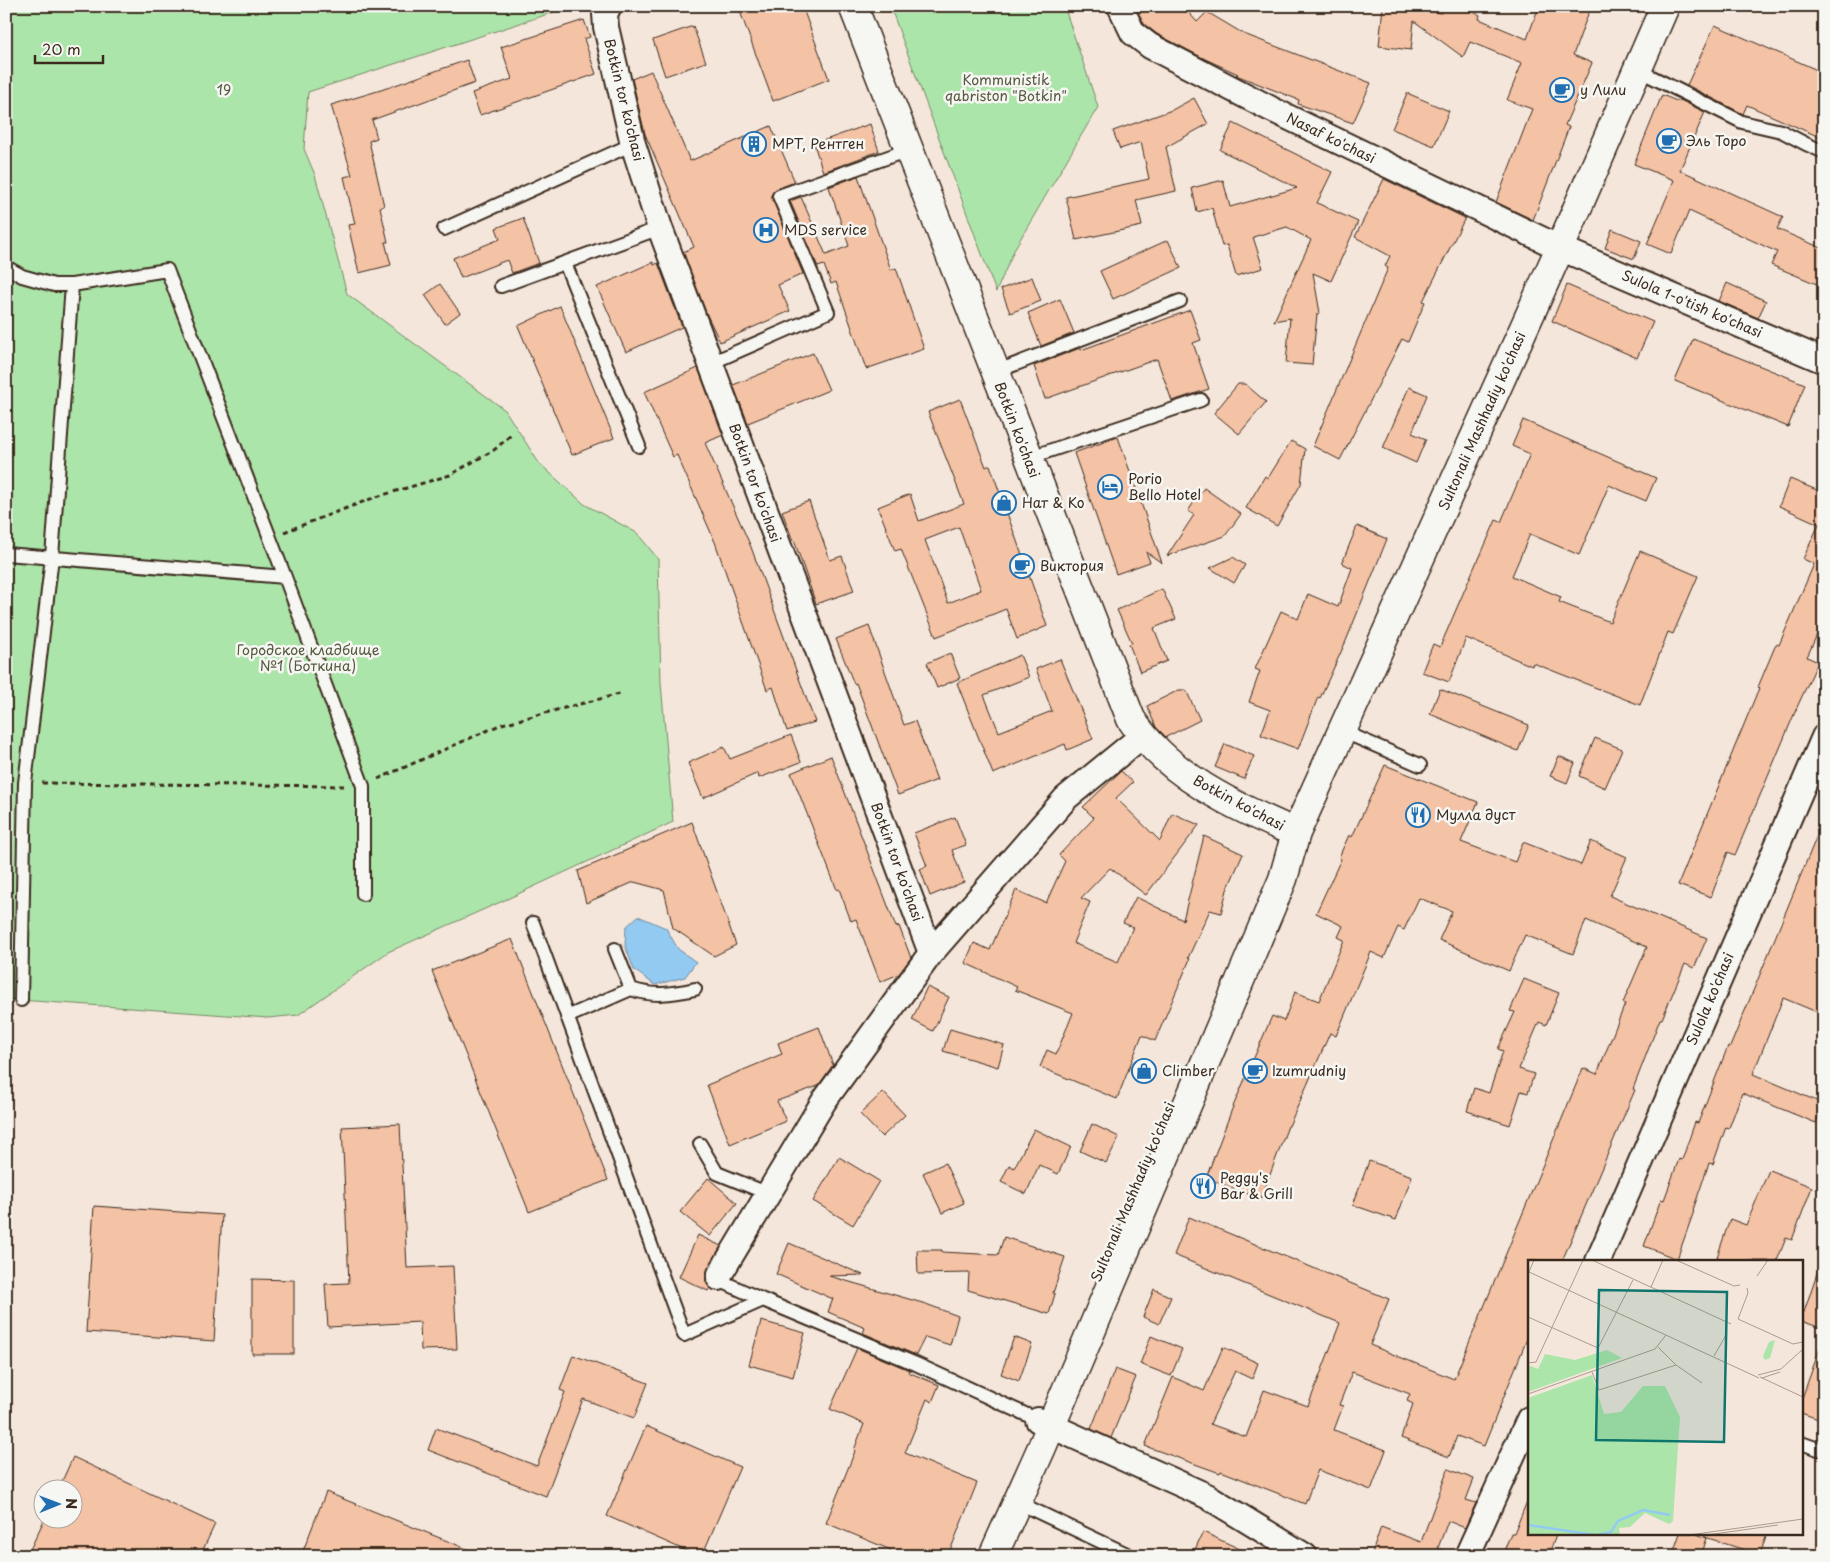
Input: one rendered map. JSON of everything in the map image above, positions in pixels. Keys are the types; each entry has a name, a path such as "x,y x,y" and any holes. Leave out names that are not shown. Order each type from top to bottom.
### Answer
{"street":[{"name":"Botkin tor ko'chasi","path":"609,6 605,14 606,27 633,144 660,228 931,953"},
{"name":"Botkin ko'chasi","path":"852,6 1131,719 1142,736 1172,764 1199,784 1253,814 1296,833"},
{"name":"Nasaf ko'chasi","path":"1120,6 1133,33 1150,46 1272,109 1560,248"},
{"name":"Sultonali Mashhadiy ko'chasi","path":"977,1556 1044,1423 1283,880 1296,833 1560,248 1665,6"},
{"name":"Sulola 1-o'tish ko'chasi","path":"1560,248 1824,361"},
{"path":"719,1278 824,1101 931,953 1066,798 1142,736"},
{"name":"Sulola ko'chasi","path":"1598,1260 1824,737"},
{"path":"1467,1556 1528,1421"},
{"name":"Sultonali Mashhadiy ko'chasi","path":"993,1556 1017,1502 1044,1423"},
{"path":"1044,1423 1207,1496 1304,1556"}],"lane":[{"path":"1638,70 1742,122 1781,131 1824,152"},
{"path":"444,229 633,144"},
{"path":"711,363 828,312 779,196 908,150"},
{"path":"501,286 660,228"},
{"path":"566,263 639,446"},
{"path":"6,267 36,282 54,285 72,285 167,270 363,786 362,894"},
{"path":"21,1000 25,783 52,557 72,285"},
{"path":"995,372 1180,301"},
{"path":"1028,458 1201,400"},
{"path":"6,554 285,577"},
{"path":"1342,732 1420,765"},
{"path":"533,923 684,1335 762,1300"},
{"path":"615,949 631,989"},
{"path":"567,1017 631,989 659,995 695,989"},
{"path":"700,1144 717,1173 769,1194"},
{"path":"719,1278 721,1281 762,1300 916,1364 1044,1423"},
{"path":"1802,1443 1824,1452"},
{"path":"1017,1502 1131,1556"}],"path":[{"path":"270,538 373,498 450,475 494,450 511,435"},
{"path":"25,783 363,786 502,724 623,693"}],"green space":[{"name":"Городское кладбище №1 (Боткина)","path":"6,6 573,6 308,92 304,149 315,175 347,294 505,410 539,463 584,504 637,533 658,559 661,683 673,822 388,952 298,1015 268,1018 6,999"},
{"name":"Kommunistik qabriston \"Botkin\"","path":"890,6 1064,6 1098,107 1015,248 996,292"}],"water":[{"path":"638,916 666,928 678,949 696,962 685,977 655,985 634,970 625,945 626,927"}],"building":[{"path":"738,6 802,6 829,79 773,101"},
{"path":"1135,6 1183,6 1197,22 1207,12 1244,34 1371,83 1353,123 1298,104 1299,100 1236,75 1238,74 1157,34 1144,24"},
{"path":"1383,6 1441,13 1444,6 1462,6 1480,15 1479,19 1527,39 1539,6 1591,6 1573,55 1592,63 1565,125 1569,127 1533,220 1496,202 1532,109 1507,100 1522,63 1470,42 1463,57 1414,21 1411,50 1379,46"},
{"path":"584,20 590,37 584,39 596,74 480,115 472,93 512,79 501,47"},
{"path":"1715,25 1824,73 1824,139 1747,105 1743,114 1687,85"},
{"path":"693,26 706,62 665,76 653,40"},
{"path":"467,60 475,83 372,120 377,138 369,141 384,206 380,207 388,242 385,242 391,265 359,273 348,225 355,224 344,177 352,175 331,105"},
{"path":"651,71 690,161 771,126 795,182 776,189 771,195 803,274 778,285 790,311 720,342 707,315 683,252 694,247 645,134 632,79"},
{"path":"1407,93 1449,111 1434,146 1392,129"},
{"path":"1662,95 1679,102 1680,100 1705,112 1680,170 1783,217 1777,229 1824,249 1824,287 1771,265 1777,252 1689,211 1671,254 1647,244 1674,180 1634,164"},
{"path":"1194,98 1208,124 1166,147 1176,191 1136,200 1142,226 1076,240 1066,197 1149,179 1141,142 1120,149 1113,131 1172,110"},
{"path":"1233,123 1332,172 1317,203 1358,222 1331,281 1313,273 1320,313 1317,314 1312,365 1286,363 1290,318 1274,321 1311,240 1287,227 1253,237 1263,268 1236,276 1227,245 1222,246 1212,208 1197,212 1192,188 1223,180 1230,207 1297,188 1220,150"},
{"path":"870,124 879,151 823,172 814,144"},
{"path":"858,176 891,270 896,268 924,349 866,369 836,282 831,284 824,265 818,267 790,201 801,197 826,255 849,246 829,187"},
{"path":"1384,179 1465,218 1423,301 1425,302 1408,342 1402,339 1340,460 1313,446 1388,268 1385,266 1390,256 1355,237"},
{"path":"523,218 539,263 512,273 507,260 461,278 453,258 500,239 496,228"},
{"path":"1612,229 1641,241 1634,259 1605,248"},
{"path":"1168,240 1181,268 1113,299 1100,271"},
{"path":"653,262 654,265 658,263 682,327 626,352 597,287"},
{"path":"1032,277 1041,301 1010,313 1001,289"},
{"path":"1727,283 1766,301 1758,318 1719,301"},
{"path":"440,284 460,313 445,324 425,295"},
{"path":"1567,285 1653,322 1637,358 1552,321"},
{"path":"1060,299 1074,333 1041,346 1028,313"},
{"path":"560,306 614,438 572,455 518,326"},
{"path":"1190,310 1201,340 1193,343 1209,389 1172,401 1157,359 1045,399 1034,366"},
{"path":"1693,339 1805,384 1788,427 1675,381"},
{"path":"813,353 829,390 748,423 733,385"},
{"path":"698,368 723,435 705,443 751,547 815,722 787,731 773,687 767,690 715,542 677,455 673,457 644,392"},
{"path":"1238,384 1245,384 1266,402 1239,434 1214,413"},
{"path":"1409,387 1427,395 1412,433 1426,439 1416,463 1383,448"},
{"path":"960,399 986,467 990,465 1047,626 1017,639 1006,609 936,637 901,549 895,551 878,507 910,494 919,521 964,504 928,412","holes":["959,527 981,590 948,603 925,540"]},
{"path":"1523,420 1656,478 1646,501 1609,485 1579,555 1530,534 1512,576 1561,597 1559,602 1610,622 1640,551 1698,576 1673,634 1668,632 1640,705 1533,663 1532,666 1466,638 1449,682 1422,672 1433,644 1440,647 1496,520 1501,522 1530,454 1512,446"},
{"name":"Porio Bello Hotel","path":"1118,437 1162,563 1146,552 1150,562 1116,574 1074,453"},
{"path":"1291,441 1305,449 1301,484 1277,526 1246,508 1265,476 1268,478"},
{"path":"1790,479 1824,493 1824,619 1807,657 1818,662 1735,855 1728,852 1711,897 1678,885 1776,644 1779,645 1814,564 1803,559 1819,524 1779,506"},
{"path":"1204,488 1241,514 1225,536 1167,556 1194,515 1188,511"},
{"path":"809,501 830,560 842,556 854,591 816,604 782,511"},
{"path":"1357,526 1387,539 1346,641 1320,698 1318,697 1298,749 1261,735 1270,710 1249,702 1260,671 1255,669 1281,611 1298,619 1308,594 1338,607 1352,568 1342,563"},
{"path":"1233,557 1245,565 1234,583 1210,568"},
{"path":"1162,589 1176,619 1154,628 1167,661 1140,672 1129,644 1132,643 1117,610"},
{"path":"869,626 904,725 915,721 937,780 898,795 856,683 854,684 836,639"},
{"path":"950,653 960,678 937,688 927,663"},
{"path":"1020,655 1029,677 984,695 999,732 1052,711 1036,669 1060,659 1093,739 1067,750 1065,744 993,774 957,683"},
{"path":"1440,689 1529,725 1518,751 1430,714"},
{"path":"1179,690 1186,690 1200,720 1166,737 1156,727 1147,706"},
{"path":"791,735 801,762 759,778 758,773 703,798 688,763 724,747 730,759"},
{"path":"1595,738 1622,749 1605,788 1579,776"},
{"path":"1225,744 1254,756 1244,779 1215,767"},
{"path":"831,756 896,927 899,926 911,958 899,974 880,982 856,919 851,921 839,889 837,890 791,773"},
{"path":"1559,756 1575,763 1567,783 1550,776"},
{"path":"1385,765 1478,802 1461,842 1515,862 1523,842 1581,865 1591,841 1627,857 1610,896 1707,938 1694,968 1685,964 1662,1019 1660,1019 1633,1089 1635,1090 1562,1260 1528,1260 1528,1336 1484,1446 1457,1436 1449,1457 1401,1438 1413,1404 1407,1401 1410,1394 1352,1372 1339,1405 1343,1406 1334,1430 1386,1450 1371,1490 1318,1470 1305,1504 1221,1471 1220,1473 1145,1446 1173,1377 1204,1391 1223,1347 1258,1363 1252,1379 1235,1371 1210,1424 1246,1437 1264,1390 1308,1406 1340,1323 1174,1255 1189,1217 1389,1299 1370,1345 1454,1379 1583,1068 1597,1074 1625,1004 1623,1003 1647,947 1586,920 1573,954 1525,935 1509,971 1439,940 1452,911 1419,898 1404,930 1398,927 1384,958 1371,952 1336,1036 1330,1033 1288,1126 1261,1199 1206,1178 1232,1109 1272,1016 1284,1021 1295,992 1319,1001 1344,940 1338,937 1343,926 1316,913 1341,859 1339,857 1349,835 1352,837"},
{"path":"1121,771 1133,782 1116,798 1160,841 1172,813 1199,825 1146,895 1110,868 1081,898 1090,902 1073,943 1118,962 1133,927 1123,923 1136,897 1183,920 1204,836 1243,854 1227,890 1221,913 1210,910 1188,958 1190,959 1155,1041 1142,1035 1117,1099 1040,1067 1047,1050 1056,1054 1073,1013 1015,990 1017,987 965,963 974,943 990,950 1016,890 1046,903 1065,861 1059,855 1094,818 1083,807"},
{"path":"955,817 966,845 952,850 964,882 930,896 920,869 927,866 914,833"},
{"path":"1823,821 1824,1015 1783,998 1753,1074 1824,1104 1816,1123 1742,1093 1729,1128 1726,1127 1713,1164 1709,1163 1677,1259 1644,1246 1661,1199 1664,1200 1679,1159 1682,1160 1695,1122 1698,1123 1728,1046 1730,1047"},
{"path":"692,822 736,945 714,956 673,928 664,890 634,882 586,903 578,871"},
{"path":"512,939 608,1180 529,1212 432,971"},
{"path":"1524,979 1559,993 1546,1025 1539,1022 1519,1069 1534,1074 1528,1093 1521,1091 1510,1125 1467,1111 1474,1088 1489,1093 1503,1051 1498,1049 1515,1012 1510,1011"},
{"path":"927,987 949,997 933,1031 912,1020"},
{"path":"819,1027 833,1065 818,1086 777,1101 786,1121 730,1144 707,1085 782,1054 778,1043"},
{"path":"950,1029 1004,1045 998,1067 943,1051"},
{"path":"883,1092 905,1115 882,1137 860,1114"},
{"path":"400,1124 407,1268 453,1266 457,1349 421,1350 420,1322 328,1327 325,1284 349,1283 342,1127"},
{"path":"1092,1124 1119,1137 1106,1163 1080,1151"},
{"path":"1034,1129 1071,1147 1058,1174 1039,1165 1026,1194 1001,1182 1009,1165 1014,1168"},
{"path":"839,1157 879,1181 853,1225 813,1201"},
{"path":"1369,1161 1412,1176 1396,1220 1353,1205"},
{"path":"945,1163 964,1203 942,1213 923,1173"},
{"path":"1769,1170 1812,1187 1792,1240 1786,1238 1777,1260 1725,1260 1717,1257 1730,1219 1746,1225"},
{"path":"708,1178 737,1203 710,1236 680,1212"},
{"path":"94,1206 222,1215 214,1341 86,1332"},
{"path":"698,1235 721,1246 707,1271 706,1281 710,1288 708,1291 679,1277"},
{"path":"1004,1237 1065,1257 1053,1293 1055,1294 1049,1314 968,1290 969,1273 918,1274 917,1250 942,1250 942,1252 998,1255"},
{"path":"789,1243 863,1275 829,1276 926,1304 958,1316 950,1345 925,1337 916,1355 863,1333 865,1328 828,1312 833,1299 776,1274"},
{"path":"1820,1264 1824,1265 1824,1329 1802,1321"},
{"path":"252,1279 294,1280 294,1354 252,1354"},
{"path":"1154,1289 1171,1297 1159,1324 1143,1317"},
{"path":"761,1321 805,1333 793,1377 749,1365"},
{"path":"1151,1336 1182,1349 1171,1376 1140,1364"},
{"path":"1014,1337 1032,1344 1019,1381 1001,1374"},
{"path":"1821,1345 1824,1346 1824,1421 1802,1413 1802,1398"},
{"path":"857,1348 939,1385 932,1402 927,1399 905,1453 977,1483 948,1556 889,1556 891,1550 826,1523 864,1424 830,1409"},
{"path":"573,1355 648,1383 634,1418 583,1399 546,1496 428,1450 436,1428 537,1466 565,1392 560,1390"},
{"path":"1115,1369 1136,1377 1111,1438 1091,1429"},
{"path":"646,1426 740,1467 702,1556 698,1556 607,1516"},
{"path":"73,1457 215,1524 200,1556 27,1556 39,1530 82,1530 82,1480 63,1480"},
{"path":"1448,1469 1474,1479 1466,1500 1476,1503 1465,1528 1448,1521 1438,1548 1453,1554 1453,1556 1371,1556 1381,1527 1421,1542"},
{"path":"326,1492 482,1555 482,1556 301,1556"},
{"path":"1528,1499 1528,1534 1557,1534 1548,1556 1502,1556 1511,1533 1514,1533"},
{"path":"1203,1532 1255,1556 1192,1556"},
{"path":"1680,1534 1697,1534 1707,1538 1701,1556 1672,1556"},
{"path":"1706,1534 1767,1534 1760,1555 1705,1537"}],"place":[{"name":"у Лили","path":"1562,90"},
{"name":"Эль Торо","path":"1669,141"},
{"name":"МРТ, Рентген","path":"754,144"},
{"name":"MDS service","path":"766,230"},
{"name":"Porio Bello Hotel","path":"1110,487"},
{"name":"Нат & Ко","path":"1004,503"},
{"name":"Виктория","path":"1022,566"},
{"name":"Мулла дуст","path":"1418,815"},
{"name":"Climber","path":"1144,1071"},
{"name":"Izumrudniy","path":"1255,1071"},
{"name":"Peggy's Bar & Grill","path":"1203,1186"}],"park label":[{"name":"19","path":"224,90"}]}
